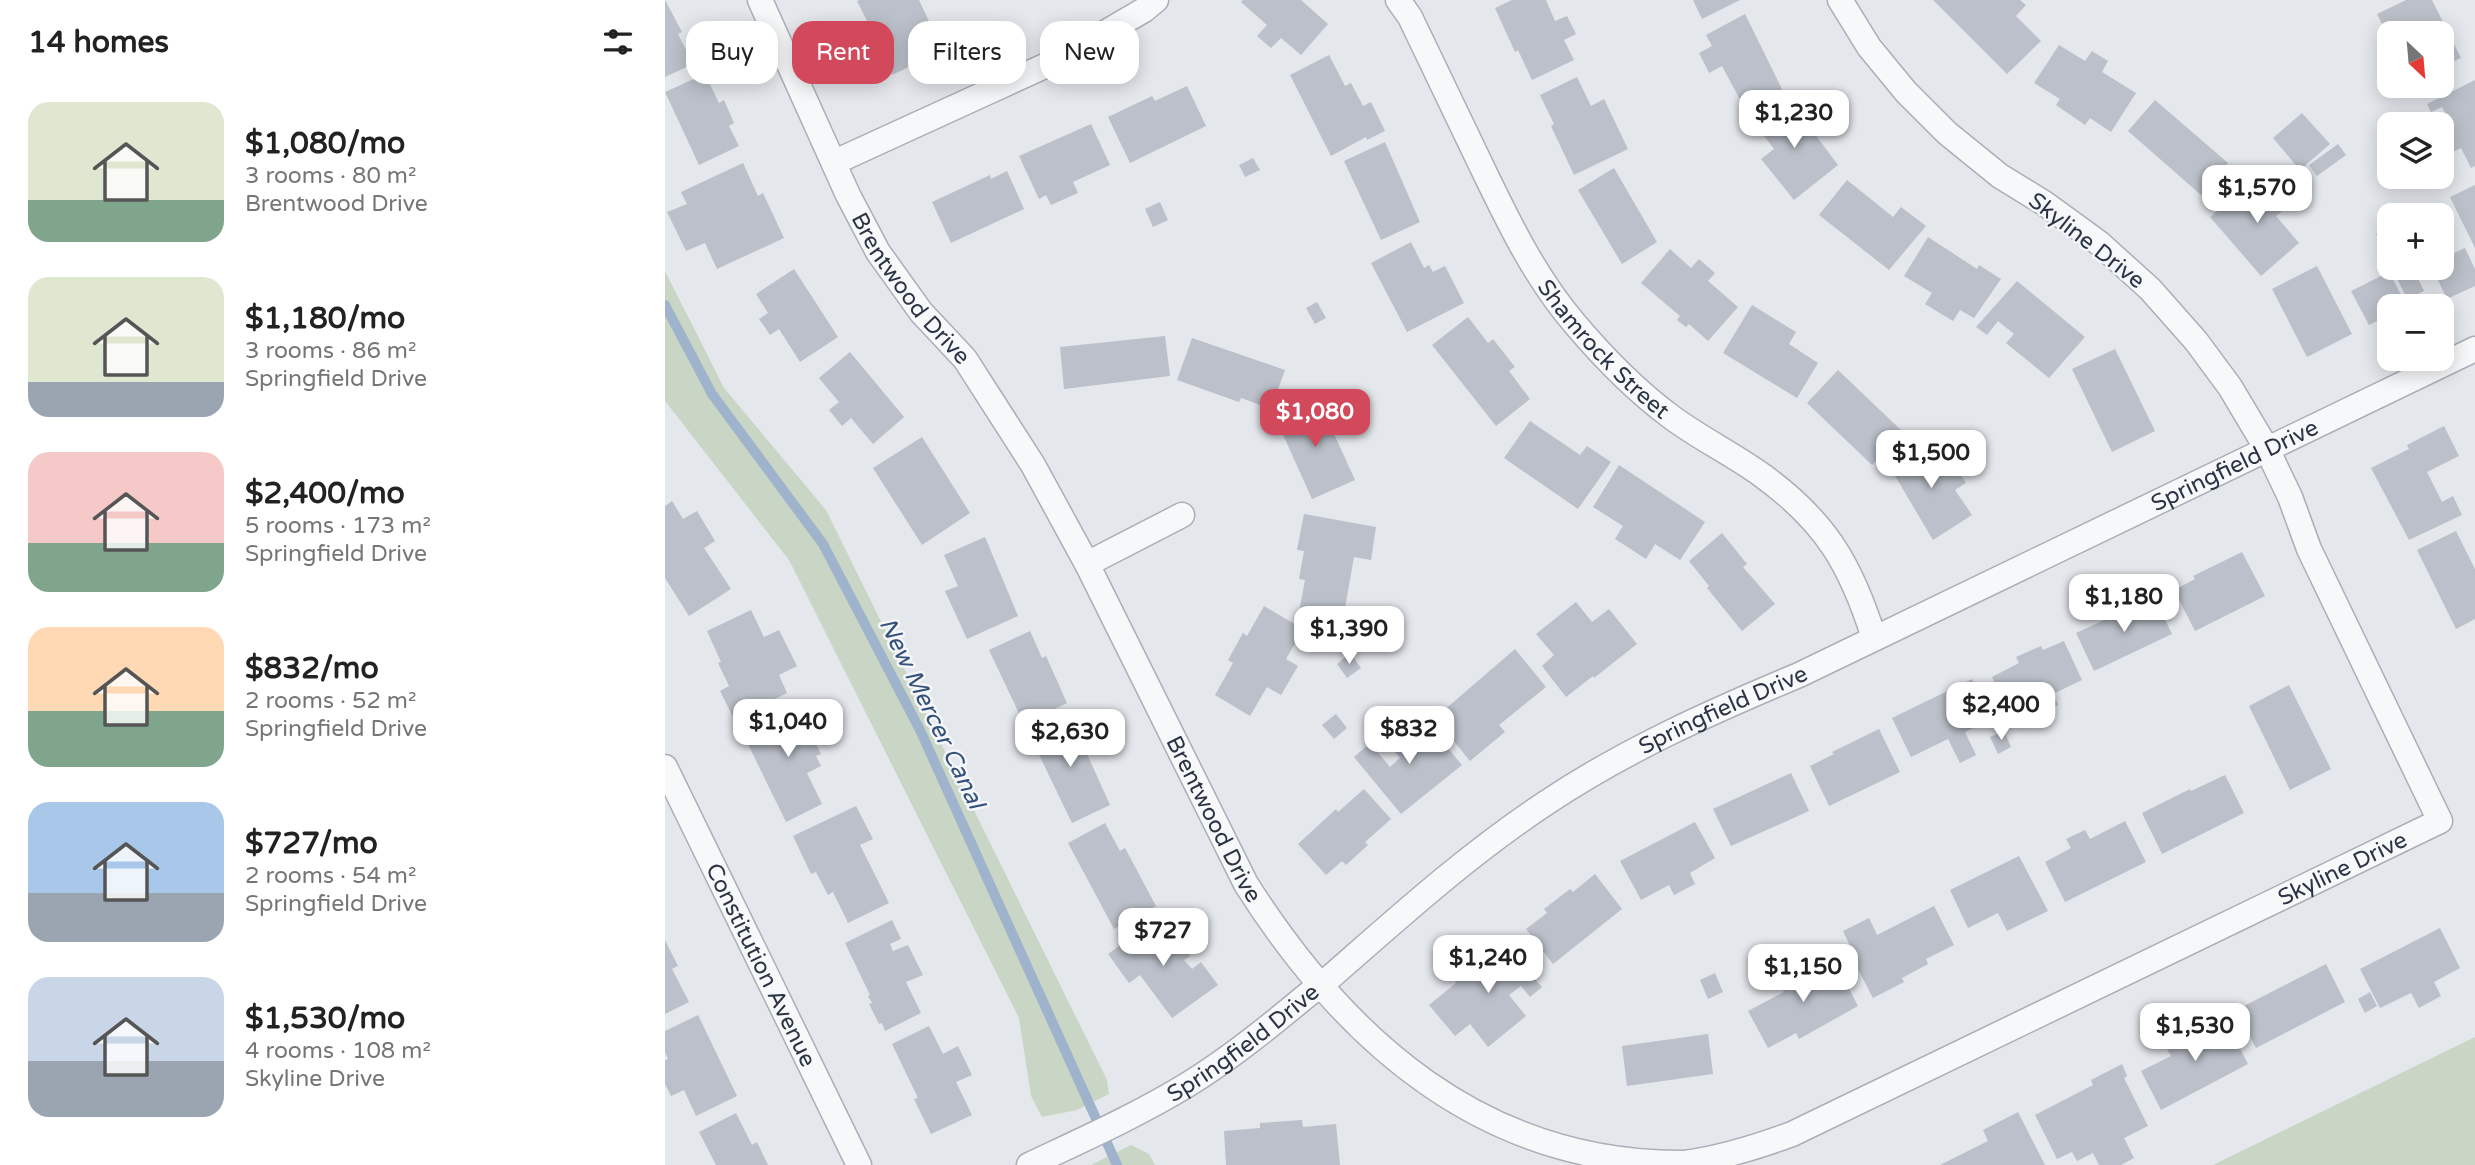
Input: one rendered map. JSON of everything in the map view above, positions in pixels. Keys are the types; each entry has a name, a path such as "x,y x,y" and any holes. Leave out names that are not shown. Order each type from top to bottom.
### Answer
{"street":[{"name":"Brentwood Drive","path":"760,0 848,195 879,253 921,312 965,359 1033,465 1087,564 1246,884 1269,921 1320,988"},
{"path":"835,162 1060,60 1144,10 1156,0"},
{"name":"Shamrock Street","path":"1398,0 1410,17 1520,246 1573,322 1614,367 1668,415 1761,475 1798,503 1839,553 1860,594 1874,638"},
{"name":"Skyline Drive","path":"1320,988 1367,1040 1417,1086 1447,1107 1498,1134 1541,1150 1584,1160 1635,1165 1687,1163 1744,1152 1792,1134 2440,821 2309,549 2290,497 2267,449 2223,377 2196,341 2150,289 2099,243 2044,203 2000,176 1947,133 1906,92 1884,65 1839,0"},
{"name":"Springfield Drive","path":"1029,1165 1119,1123 1186,1086 1229,1057 1311,992 1320,988 1460,865 1546,802 1620,758 1696,718 1798,675 2475,349"},
{"path":"1087,564 1182,515"},
{"name":"Constitution Avenue","path":"665,767 859,1165"}],"green space":[{"path":"665,271 724,388 826,510 1107,1080 1109,1094 1077,1110 1042,1117 1031,1096 1019,1018 789,560 665,401"},
{"path":"2475,1037 2475,1165 2213,1165"},
{"path":"1131,1145 1149,1154 1155,1165 1091,1165"}],"building":[{"path":"665,0 682,32 678,34 686,50 686,67 665,77"},
{"path":"919,0 929,21 908,21 908,67 894,74 894,21 867,21 857,1"},
{"path":"1301,0 1328,24 1301,55 1281,38 1271,48 1257,36 1267,25 1241,2"},
{"path":"1512,0 1546,0 1555,21 1567,16 1576,34 1564,40 1574,60 1532,80 1518,50 1515,52 1495,8"},
{"path":"1693,0 1740,0 1702,19"},
{"path":"1933,0 2020,0 2026,5 2016,16 2041,41 2007,74"},
{"path":"2406,0 2432,0 2442,21 2380,21 2377,14"},
{"path":"1745,14 1782,89 1745,109 1722,66 1709,73 1699,53 1712,46 1706,35"},
{"path":"2454,44 2461,58 2454,61"},
{"path":"2059,45 2085,61 2092,51 2108,61 2102,72 2136,93 2111,132 2090,118 2085,125 2056,105 2060,99 2034,83"},
{"path":"1329,55 1345,86 1351,83 1363,106 1371,102 1385,131 1367,140 1366,137 1331,156 1290,75"},
{"path":"1577,77 1591,106 1604,99 1628,149 1574,175 1540,95"},
{"path":"2475,80 2475,166 2471,168 2461,148 2454,152 2454,112 2444,112 2442,107 2431,112 2427,104 2439,98 2454,98 2454,90"},
{"path":"686,83 710,84 719,103 724,100 734,123 729,126 739,146 699,165 665,92"},
{"path":"1187,86 1206,126 1130,163 1108,117 1152,96 1155,101"},
{"path":"1787,97 1838,165 1794,200 1761,159 1774,149 1754,123"},
{"path":"2155,100 2228,163 2201,195 2128,131"},
{"path":"2302,113 2330,144 2300,170 2273,138"},
{"path":"1091,124 1110,165 1073,182 1078,193 1051,205 1046,195 1039,199 1019,156"},
{"path":"1385,142 1420,222 1381,240 1344,161"},
{"path":"2338,144 2346,155 2317,176 2309,165"},
{"path":"1253,158 1260,170 1245,177 1239,165"},
{"path":"743,163 758,196 763,193 784,238 717,269 705,243 686,251 667,212 687,204 681,192"},
{"path":"1614,168 1657,242 1622,264 1578,190"},
{"path":"1007,171 1024,209 951,243 932,202 990,175 991,179"},
{"path":"2268,176 2291,204 2276,216 2299,243 2261,276 2210,217 2249,184 2253,189"},
{"path":"1847,180 1893,217 1901,207 1926,226 1889,270 1819,215"},
{"path":"2475,185 2475,248 2454,203 2450,197"},
{"path":"1160,202 1168,220 1153,227 1145,209"},
{"path":"1928,237 1977,269 1979,265 2001,279 1974,318 1960,310 1953,321 1925,304 1932,293 1904,276"},
{"path":"1411,242 1424,268 1429,265 1433,272 1445,266 1464,303 1407,332 1371,263"},
{"path":"2465,248 2475,269 2475,286 2454,296 2445,294 2438,280 2454,280 2454,253"},
{"path":"1670,249 1691,268 1699,259 1715,273 1708,281 1738,307 1708,341 1689,324 1686,327 1677,320 1680,316 1641,283"},
{"path":"2317,266 2352,334 2307,357 2272,289"},
{"path":"794,269 838,337 800,362 779,329 770,335 759,319 768,313 756,294"},
{"path":"2377,278 2393,280 2401,294 2377,294 2377,321 2369,325 2351,291"},
{"path":"2398,280 2419,280 2424,291 2405,294"},
{"path":"2017,281 2085,337 2049,378 2006,343 2014,334 1998,321 1987,335 1976,327"},
{"path":"1317,302 1326,318 1315,324 1306,308"},
{"path":"1752,305 1796,332 1789,344 1818,363 1797,398 1723,353"},
{"path":"1468,317 1488,343 1493,339 1515,367 1509,371 1530,399 1496,426 1432,345"},
{"path":"1165,336 1170,376 1064,389 1060,347"},
{"path":"1192,338 1285,370 1271,409 1241,398 1239,402 1177,380"},
{"path":"2115,349 2155,431 2112,452 2072,369"},
{"path":"850,352 904,417 873,444 851,418 842,426 829,410 839,402 819,378"},
{"path":"1838,370 1903,432 1872,465 1807,403"},
{"path":"1318,399 1355,480 1312,499 1276,419"},
{"path":"1530,421 1580,455 1587,446 1611,462 1578,509 1504,458"},
{"path":"2444,426 2459,456 2427,472 2442,502 2453,496 2462,515 2409,540 2371,468 2409,449 2407,445"},
{"path":"922,437 970,513 922,545 873,468"},
{"path":"1923,442 1940,468 1951,460 1966,483 1955,490 1972,515 1933,540 1888,464"},
{"path":"1619,465 1705,522 1680,560 1655,544 1646,559 1615,539 1623,526 1593,507"},
{"path":"672,501 683,519 697,511 715,541 704,548 731,589 689,616 665,578 665,506"},
{"path":"1304,514 1376,527 1371,560 1354,557 1343,619 1299,612 1305,580 1299,579 1304,551 1297,550"},
{"path":"2456,531 2475,569 2475,619 2456,629 2417,550"},
{"path":"1722,533 1747,564 1743,567 1775,604 1742,631 1689,561"},
{"path":"985,537 1018,616 967,639 945,591 958,586 944,555"},
{"path":"2242,552 2265,596 2195,631 2174,590 2195,579 2193,576"},
{"path":"2154,597 2172,634 2094,671 2076,633"},
{"path":"1576,602 1592,622 1609,609 1637,644 1566,697 1542,666 1554,655 1536,634"},
{"path":"1264,606 1303,629 1286,659 1298,666 1281,695 1267,687 1250,716 1215,695 1233,663 1228,660 1243,633 1247,636"},
{"path":"751,610 764,637 779,630 797,666 779,675 787,693 747,712 748,714 735,721 720,691 729,686 707,631"},
{"path":"1030,631 1042,658 1046,656 1067,703 1024,724 989,650"},
{"path":"2064,641 2082,680 2053,694 2058,705 2029,718 2025,710 2011,717 1992,677 2019,663 2016,657 2041,646 2043,650"},
{"path":"1515,649 1546,687 1499,725 1505,732 1470,761 1435,718"},
{"path":"1350,653 1361,668 1347,678 1337,664"},
{"path":"1972,679 1992,719 1965,732 1976,755 1960,763 1948,739 1911,757 1892,718"},
{"path":"2289,685 2331,769 2290,790 2249,706"},
{"path":"805,701 821,734 813,738 821,754 816,756 821,766 807,773 822,804 786,822 743,734"},
{"path":"1069,714 1110,805 1072,823 1029,734"},
{"path":"1336,714 1347,728 1334,739 1322,725"},
{"path":"1410,721 1425,739 1434,732 1462,765 1401,814 1354,757 1370,743 1390,767 1400,758 1386,741"},
{"path":"1879,729 1900,772 1829,806 1810,766"},
{"path":"2004,731 2011,747 1998,754 1990,737"},
{"path":"1791,773 1809,811 1731,846 1713,809"},
{"path":"2225,775 2244,813 2162,854 2142,813"},
{"path":"1364,789 1391,819 1365,842 1368,845 1346,865 1342,861 1326,875 1298,844 1336,809 1338,812"},
{"path":"856,806 873,839 860,845 889,903 848,923 833,892 828,895 816,872 811,874 793,836"},
{"path":"2125,821 2146,862 2065,902 2045,862 2071,848 2066,839 2085,830 2090,839"},
{"path":"1695,822 1715,858 1690,873 1695,884 1674,895 1669,885 1641,900 1620,861"},
{"path":"1105,823 1120,851 1125,848 1156,906 1114,929 1068,843"},
{"path":"2019,856 2048,911 2007,931 1998,913 1968,928 1950,890"},
{"path":"1595,874 1622,909 1553,964 1526,929 1547,913 1544,909 1570,889 1573,892"},
{"path":"1934,906 1954,945 1926,959 1928,964 1902,978 1904,982 1873,998 1848,950 1851,948 1843,931 1869,918 1877,935"},
{"path":"1156,919 1172,942 1178,938 1190,956 1184,960 1192,969 1201,962 1218,985 1172,1018 1140,975 1129,983 1108,954"},
{"path":"892,920 901,939 890,944 893,951 908,945 923,975 906,982 921,1013 885,1031 869,1004 872,1003 868,996 870,995 845,943"},
{"path":"2440,928 2460,968 2434,982 2441,996 2419,1008 2411,993 2380,1008 2360,969"},
{"path":"665,940 678,966 672,969 689,1002 665,1014"},
{"path":"1510,940 1537,972 1532,976 1542,987 1530,997 1521,986 1509,995 1526,1016 1488,1047 1470,1024 1455,1036 1429,1005 1456,983 1453,979 1476,960 1480,965"},
{"path":"1807,963 1814,976 1836,964 1858,1006 1799,1039 1796,1033 1768,1048 1748,1011 1784,992 1777,979"},
{"path":"2326,964 2345,1002 2256,1048 2236,1010"},
{"path":"1715,973 1723,992 1708,999 1700,980"},
{"path":"2370,992 2377,1006 2365,1013 2358,999"},
{"path":"2222,1014 2248,1064 2161,1110 2141,1071 2171,1056 2167,1050 2194,1036 2190,1030"},
{"path":"698,1015 737,1096 696,1116 684,1090 671,1096 665,1084 665,1060 668,1059 665,1052 665,1031"},
{"path":"929,1026 943,1054 958,1046 972,1075 956,1082 972,1115 931,1134 914,1099 918,1098 892,1044"},
{"path":"1708,1034 1713,1074 1627,1086 1622,1046"},
{"path":"2122,1064 2127,1076 2124,1078 2148,1126 2124,1138 2134,1158 2121,1165 2099,1165 2093,1153 2077,1161 2072,1152 2057,1159 2035,1115 2093,1085 2091,1080"},
{"path":"2018,1112 2045,1165 1940,1165 1988,1141 1983,1130"},
{"path":"736,1113 752,1145 757,1142 768,1165 716,1165 699,1132"},
{"path":"1302,1120 1303,1127 1336,1124 1340,1165 1226,1165 1224,1131 1260,1128 1260,1123"}],"waterway":[{"name":"New Mercer Canal","path":"665,305 712,394 823,544 920,730 1117,1165"}]}
